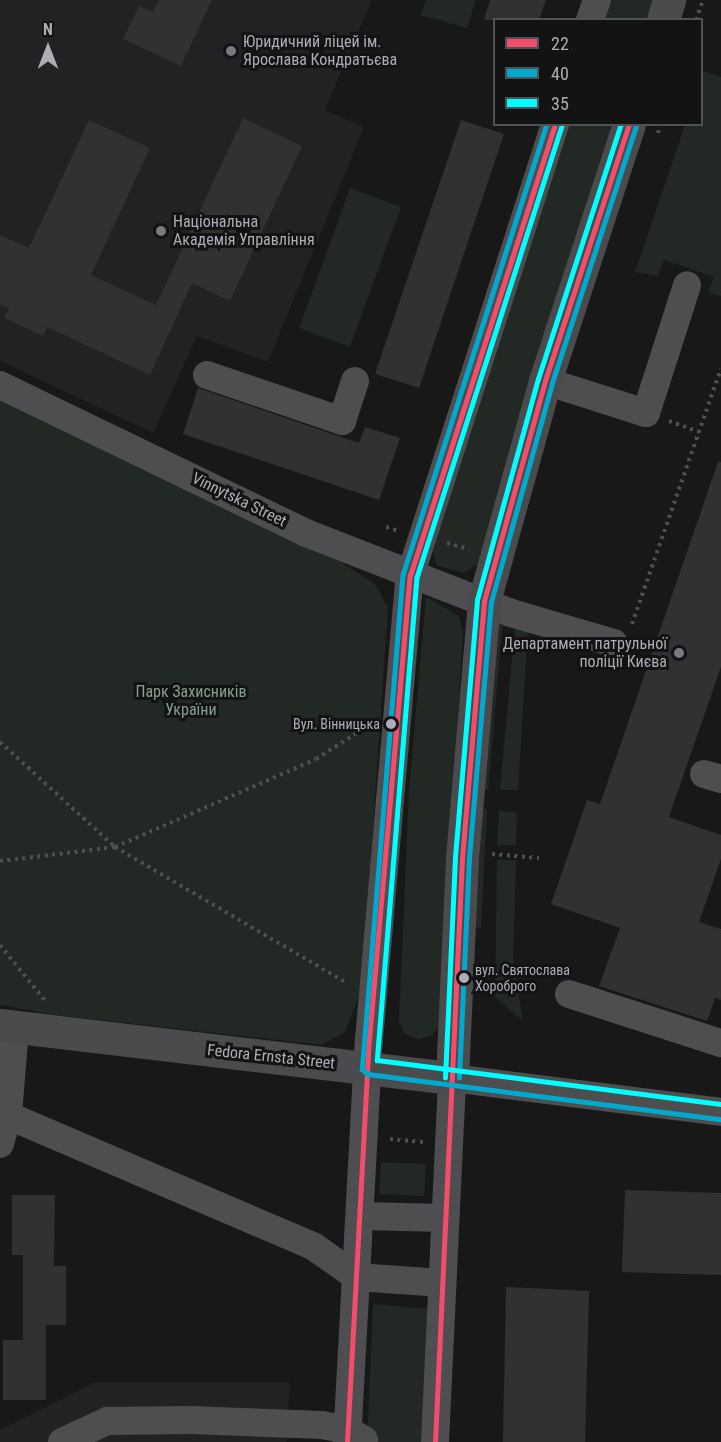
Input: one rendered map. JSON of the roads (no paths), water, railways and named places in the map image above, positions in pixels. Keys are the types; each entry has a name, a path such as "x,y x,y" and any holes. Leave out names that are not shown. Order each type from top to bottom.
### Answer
{"main road":[{"path":"664,18 669,0"},
{"path":"453,1078 462,858 484,601 545,381 628,126"},
{"name":"Fedora Ernsta Street","path":"8,1026 453,1078"}],"street":[{"path":"591,18 597,0"},
{"path":"62,1442 107,1421 190,1431 354,1438 357,1277 369,1067 410,576 554,126"},
{"path":"545,381 646,413 687,285"},
{"path":"207,375 342,421 355,381"},
{"name":"Vinnytska Street","path":"0,385 306,533 410,576 538,622 614,643"},
{"path":"569,994 721,1043"},
{"path":"0,1144 4,1113 8,1026"},
{"path":"435,1442 453,1078"},
{"name":"Fedora Ernsta Street","path":"453,1078 721,1112"},
{"path":"4,1113 313,1246 357,1277 442,1282"},
{"path":"360,1216 445,1218"}],"place":[{"name":"Юридичний ліцей ім. Ярослава Кондратьєва","path":"231,51"},
{"name":"Національна Академія Управління","path":"161,231"},
{"name":"Департамент патрульної поліції Києва","path":"679,653"},
{"name":"Вул. Вінницька","path":"391,724"},
{"name":"вул. Святослава Хороброго","path":"464,978"}],"park label":[{"name":"Парк Захисників України","path":"191,701"}]}
